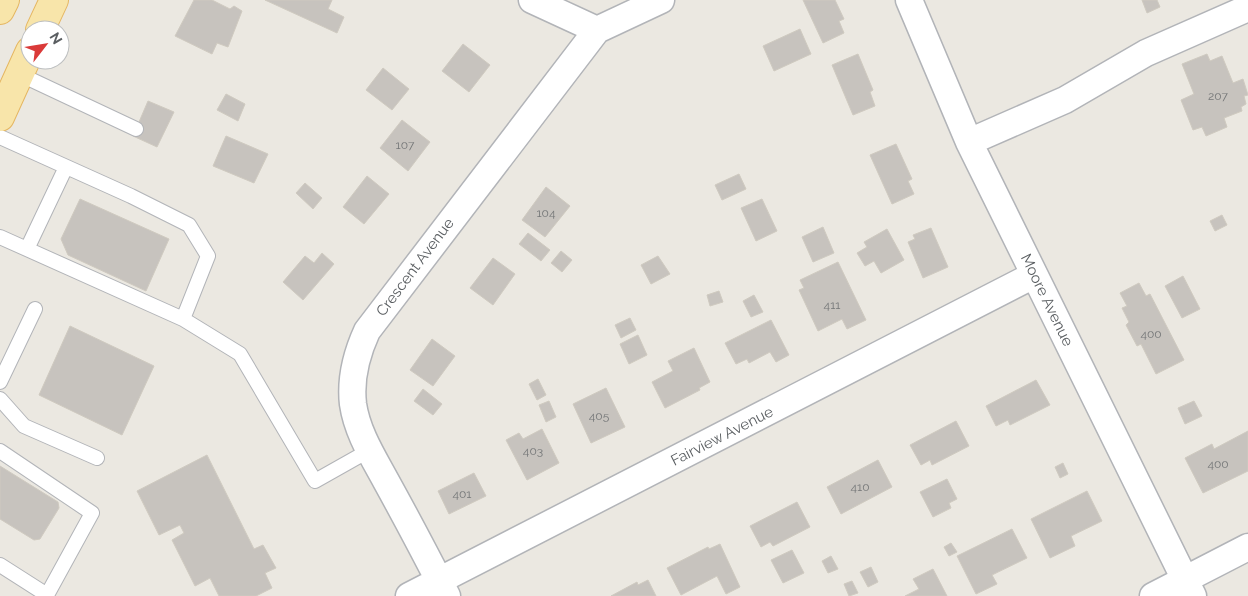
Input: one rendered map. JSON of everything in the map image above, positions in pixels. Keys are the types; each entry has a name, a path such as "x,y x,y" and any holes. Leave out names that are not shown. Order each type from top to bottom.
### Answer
{"main road":[{"path":"0,10 5,0"},
{"path":"45,20 54,0"},
{"path":"0,117 22,70"}],"street":[{"path":"532,0 597,30"},
{"name":"Crescent Avenue","path":"443,588 370,450 356,419 352,385 353,368 358,352 367,331 597,30 661,0"},
{"name":"Moore Avenue","path":"909,0 969,142 1189,588"},
{"path":"969,142 1065,100 1146,53 1248,8"},
{"name":"Fairview Avenue","path":"409,596 443,588 1034,275"},
{"path":"1153,596 1189,588 1248,547"}],"lane":[{"path":"37,70 136,130"},
{"path":"0,137 189,225 208,256 183,319"},
{"path":"27,249 66,167"},
{"path":"0,237 183,319 240,354 315,481 370,450"},
{"path":"0,382 35,309"},
{"path":"0,399 24,426 97,458"},
{"path":"0,450 92,513 47,596 0,565"}],"building":[{"path":"194,0 212,0 230,9 234,6 242,11 228,47 217,43 212,54 175,36"},
{"path":"265,0 332,0 328,9 344,17 337,33"},
{"path":"803,0 835,0 844,19 839,21 844,33 823,43"},
{"path":"1142,0 1157,0 1160,7 1147,13"},
{"path":"800,29 811,54 774,71 763,46"},
{"path":"463,44 490,65 469,92 442,71"},
{"path":"858,54 873,90 870,92 875,106 853,115 832,65"},
{"path":"1207,54 1210,61 1222,56 1233,83 1243,79 1248,95 1244,96 1246,104 1241,107 1242,111 1224,118 1227,127 1206,136 1202,127 1193,130 1181,100 1194,94 1182,64"},
{"path":"383,68 409,89 392,110 366,90"},
{"path":"226,94 245,104 238,121 217,110"},
{"path":"148,101 174,112 157,147 133,136"},
{"path":"402,120 430,142 408,171 380,148"},
{"path":"226,136 268,154 254,183 213,166"},
{"path":"896,144 912,179 908,181 914,194 892,204 870,155"},
{"path":"739,174 746,189 722,200 715,185"},
{"path":"367,176 389,194 364,224 343,207"},
{"path":"305,183 322,198 313,209 296,193"},
{"path":"546,187 570,206 545,237 522,220"},
{"path":"80,199 169,239 146,291 68,255 61,239"},
{"path":"762,199 777,231 756,241 741,208"},
{"path":"1222,215 1227,225 1215,231 1210,221"},
{"path":"823,227 834,253 813,262 802,237"},
{"path":"931,228 948,267 923,278 908,242 915,239 913,235"},
{"path":"887,229 904,260 881,273 874,261 865,266 857,253 867,247 864,242"},
{"path":"528,233 550,250 541,261 519,244"},
{"path":"561,251 572,260 562,272 551,263"},
{"path":"322,253 334,264 303,300 283,282 305,256 314,263"},
{"path":"658,256 670,274 651,284 641,265"},
{"path":"493,258 515,274 493,305 470,288"},
{"path":"838,262 866,320 847,329 842,319 818,331 799,290 804,288 800,280"},
{"path":"1183,276 1200,309 1182,318 1165,286"},
{"path":"1139,283 1146,296 1150,294 1184,360 1156,374 1141,344 1137,346 1126,325 1129,322 1122,308 1127,306 1120,293"},
{"path":"719,291 723,302 710,306 707,295"},
{"path":"754,295 763,312 751,317 743,301"},
{"path":"630,318 636,330 621,338 615,325"},
{"path":"771,320 789,355 776,362 770,352 749,363 747,359 736,364 725,343"},
{"path":"70,326 154,366 122,435 39,395"},
{"path":"638,335 647,355 629,364 620,344"},
{"path":"432,339 455,356 433,386 410,370"},
{"path":"694,348 710,382 699,388 700,390 665,408 652,382 673,371 668,361"},
{"path":"538,379 546,395 537,400 529,384"},
{"path":"1036,380 1050,405 1010,425 1008,420 996,426 986,406"},
{"path":"606,388 625,427 591,443 573,404"},
{"path":"423,389 442,404 433,415 414,401"},
{"path":"549,401 556,417 546,422 539,405"},
{"path":"1194,401 1202,416 1185,424 1178,408"},
{"path":"956,421 969,446 932,465 930,460 921,465 910,445"},
{"path":"542,429 559,463 527,480 506,440 519,433 523,439"},
{"path":"1248,431 1248,471 1203,493 1185,458 1212,444 1214,449"},
{"path":"207,455 254,549 263,545 276,568 265,573 272,588 256,596 219,596 210,578 195,586 172,540 184,533 180,525 159,535 137,491"},
{"path":"878,460 892,487 841,514 827,487"},
{"path":"1063,463 1068,474 1060,478 1055,467"},
{"path":"0,466 58,502 59,508 40,539 34,540 0,519"},
{"path":"474,473 486,496 449,514 438,491"},
{"path":"947,479 957,499 949,503 951,508 933,517 920,492"},
{"path":"1087,491 1102,521 1071,536 1075,546 1050,558 1031,519"},
{"path":"797,502 810,527 773,546 770,542 761,547 750,526"},
{"path":"1012,529 1027,558 992,575 997,584 976,594 957,556"},
{"path":"951,543 957,552 949,556 944,547"},
{"path":"720,544 740,587 726,594 717,576 681,595 667,568 708,547 709,549"},
{"path":"792,550 804,573 783,583 771,560"},
{"path":"831,556 838,569 828,573 822,561"},
{"path":"871,567 878,582 868,587 860,572"},
{"path":"933,569 947,596 905,596 919,589 913,579"},
{"path":"648,580 656,596 611,596 637,582 638,585"},
{"path":"852,581 858,593 849,596 844,584"}]}
